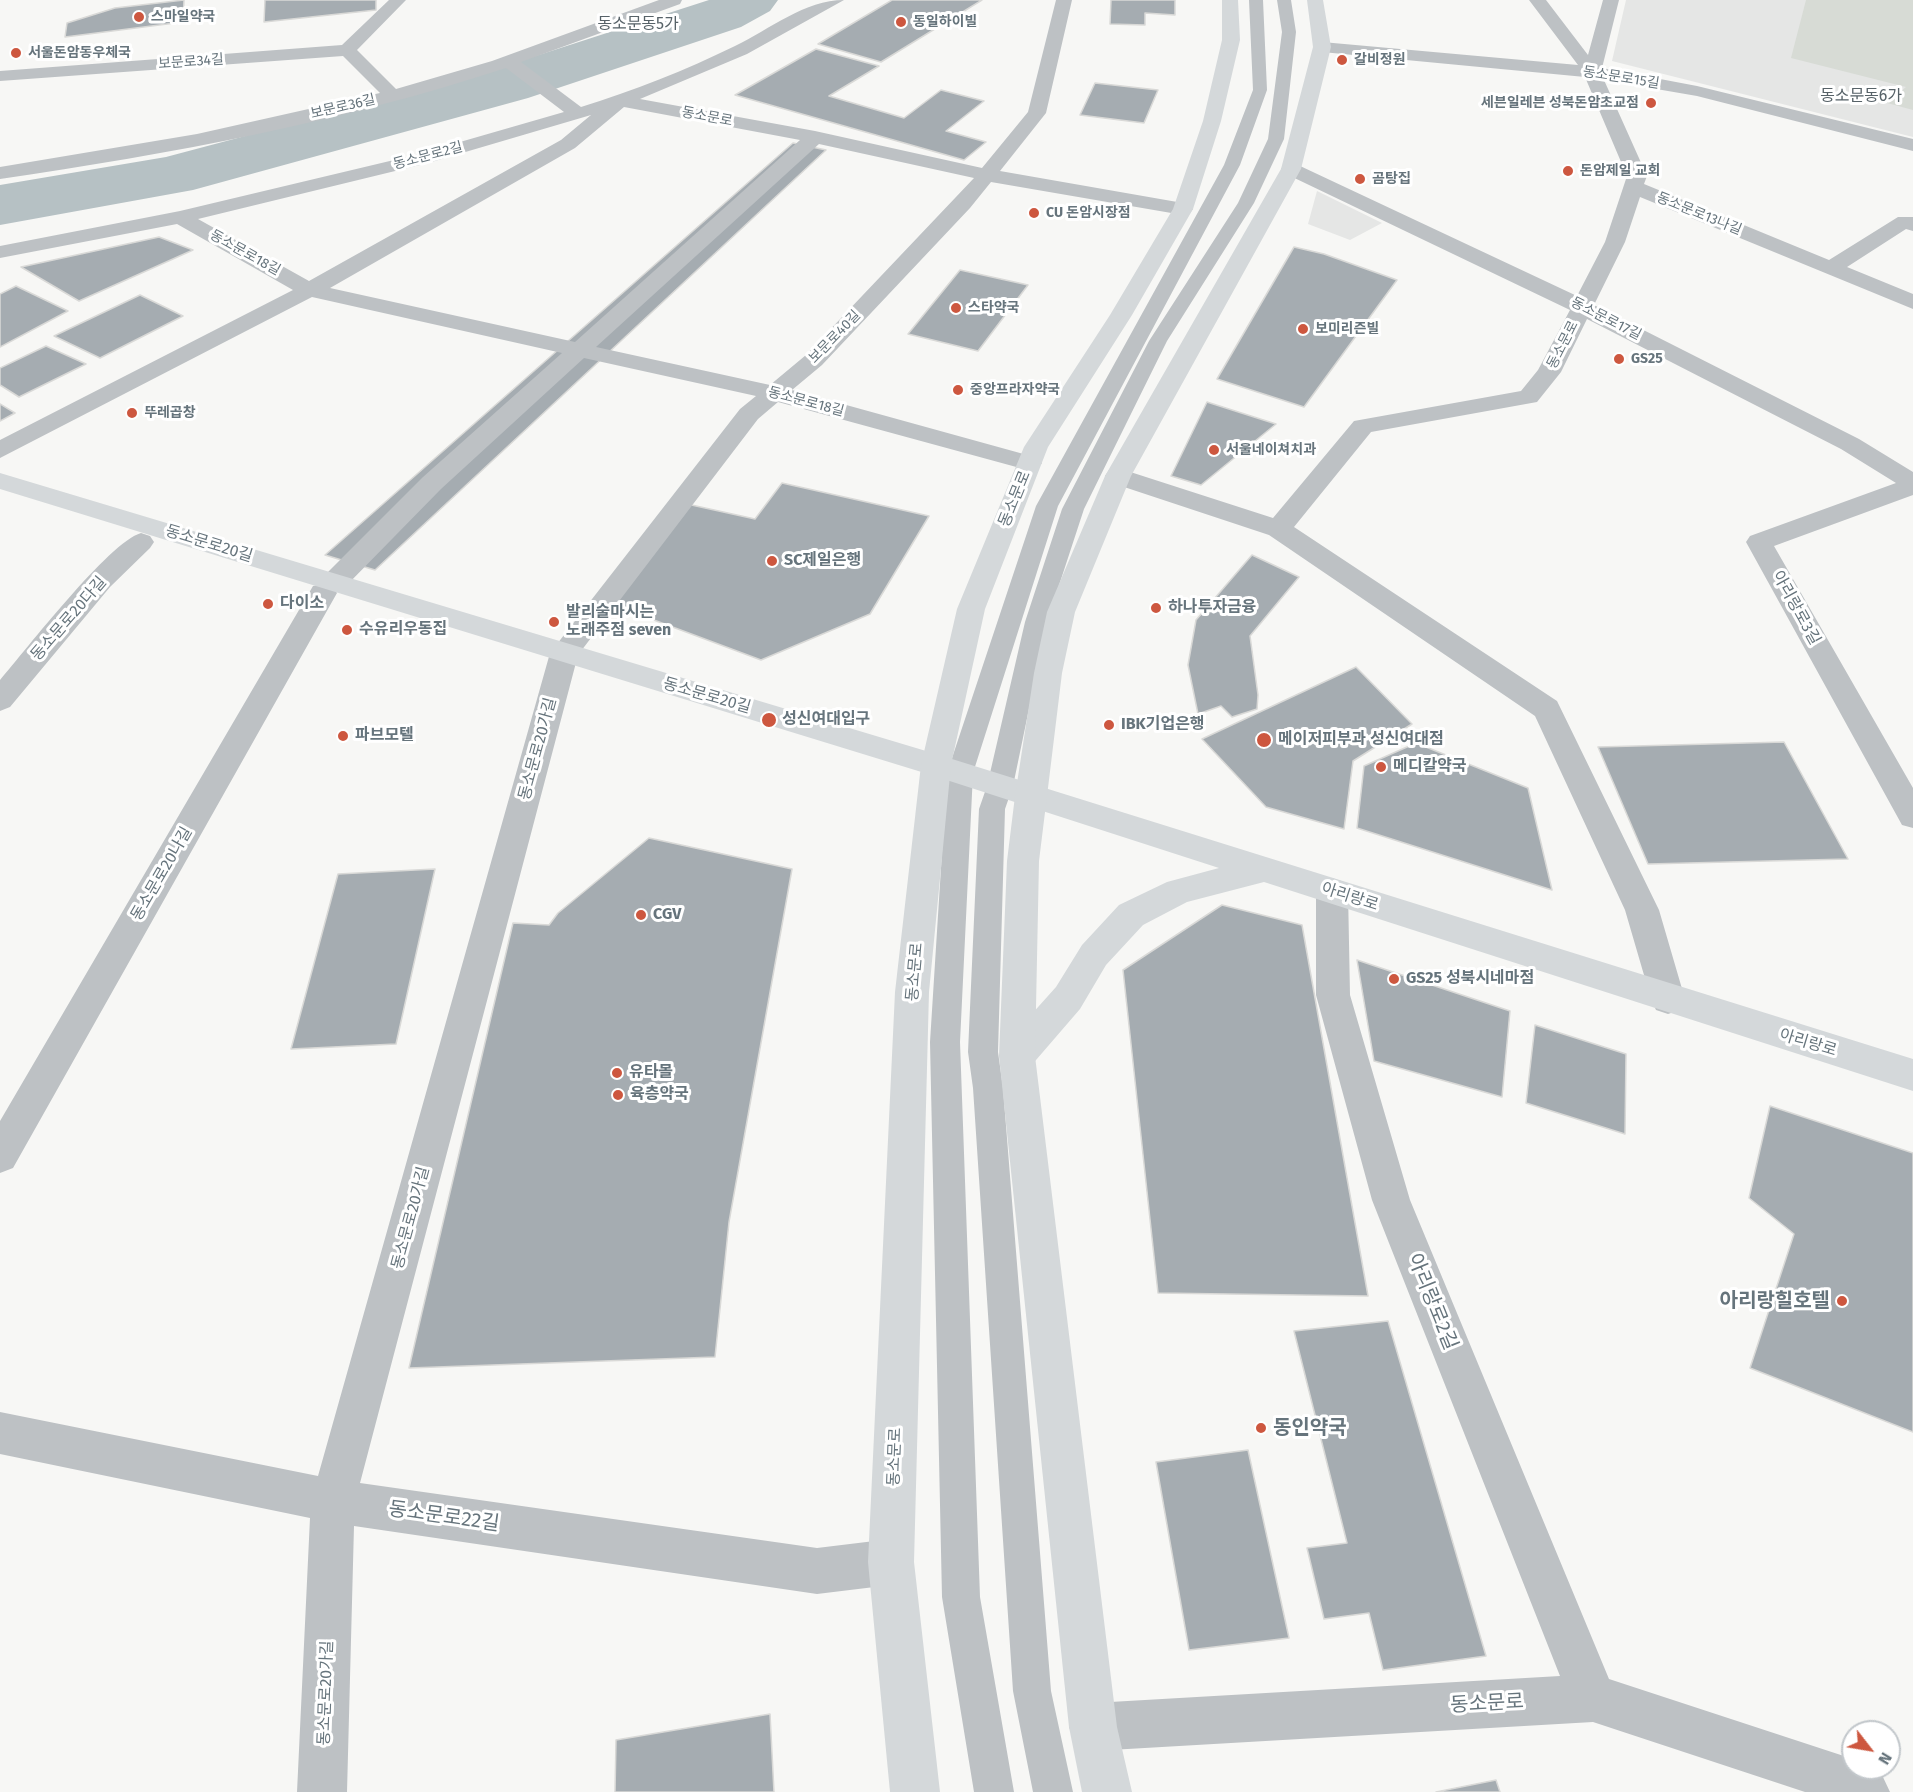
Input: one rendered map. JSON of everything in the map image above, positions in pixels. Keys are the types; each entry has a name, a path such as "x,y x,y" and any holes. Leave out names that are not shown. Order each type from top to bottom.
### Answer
{"main road":[{"name":"동소문로","path":"915,1792 891,1562 912,992 971,609 1036,447 1121,315 1183,209 1212,121 1231,40 1230,0"},
{"path":"1107,1792 1093,1727 1017,1056 1023,861 1048,673 1061,612 1118,476 1291,169 1322,46 1315,0"},
{"name":"동소문로20길","path":"0,481 329,587"},
{"name":"동소문로20길","path":"0,499 141,542 417,608 1031,796"},
{"name":"아리랑로","path":"1031,796 1913,1075"},
{"path":"1017,1056 1068,998 1094,955 1131,915 1179,891 1265,869"}],"street":[{"path":"393,96 347,50 398,0"},
{"name":"보문로36길","path":"0,173 113,156 393,96 507,60 674,0"},
{"name":"동소문로2길","path":"0,252 180,217 421,159 620,100 741,50 836,0"},
{"name":"보문로40길","path":"564,653 749,414 814,360 963,204 1037,113 1064,0"},
{"path":"1536,0 1592,72 1637,176 1634,187"},
{"path":"1592,72 1611,0"},
{"name":"동소문로15길","path":"1322,46 1592,72 1697,91 1913,145"},
{"name":"보문로34길","path":"0,76 347,50"},
{"path":"507,60 576,112"},
{"path":"0,450 367,260 568,144 620,100"},
{"name":"동소문로","path":"620,100 815,137 986,175 1183,209"},
{"path":"329,587 432,483 815,137"},
{"name":"동소문로17길","path":"1291,169 1582,307 1850,444 1913,484"},
{"name":"동소문로","path":"1278,529 1363,426 1529,397 1549,372 1615,242 1634,187"},
{"name":"동소문로13나길","path":"1634,187 1913,302"},
{"name":"동소문로18길","path":"180,217 309,290 774,393 1029,463"},
{"path":"1830,268 1905,221 1913,225"},
{"path":"1118,476 1278,529 1547,709 1642,910 1668,999"},
{"name":"아리랑로3길","path":"1913,484 1759,542 1913,816"},
{"name":"동소문로20다길","path":"0,700 100,581 141,542"},
{"name":"동소문로20나길","path":"0,1156 329,587"},
{"name":"동소문로20가길","path":"322,1792 333,1501 564,653"},
{"name":"아리랑로2길","path":"1332,891 1333,995 1391,1200 1593,1698"},
{"name":"동소문로22길","path":"0,1433 333,1501 817,1571 891,1562"},
{"name":"동소문로","path":"1093,1727 1593,1698 1858,1785 1864,1792"}],"lane":[{"path":"994,1792 961,1597 945,1042 948,769 1047,506 1232,165 1260,90 1256,0"},
{"path":"1053,1792 1032,1691 988,1088 983,1052 992,809 1000,786 1036,622 1073,509 1158,341 1246,203 1276,139 1289,32 1284,0"}],"shaded area":[{"path":"1626,0 1913,0 1913,137 1612,61"},
{"path":"1806,0 1913,0 1913,110 1887,103 1906,87 1791,58"},
{"path":"1317,191 1382,223 1350,240 1308,224"}],"building":[{"path":"184,0 183,22 65,37 67,23 115,8"},
{"path":"265,0 376,0 376,10 264,22"},
{"name":"동일하이빌","path":"892,0 982,0 881,62 818,44"},
{"path":"1111,0 1175,0 1175,15 1145,13 1145,25 1110,24"},
{"path":"816,49 879,66 829,96 904,118 941,90 984,101 946,131 986,142 964,160 735,95"},
{"path":"1095,83 1158,90 1144,123 1080,115"},
{"path":"793,143 826,150 375,570 325,555"},
{"path":"159,237 193,250 79,301 21,267"},
{"name":"보미리즌빌","path":"1294,247 1324,254 1397,280 1304,407 1217,379"},
{"path":"960,270 1028,285 978,351 908,334"},
{"path":"16,286 68,311 0,347 0,294"},
{"path":"140,295 183,316 100,358 54,336"},
{"path":"46,346 86,364 19,397 0,385 0,368"},
{"name":"서울네이쳐치과","path":"1207,402 1276,424 1201,485 1171,476"},
{"path":"0,404 15,413 0,421"},
{"name":"SC제일은행","path":"782,483 929,516 870,614 761,660 611,604 687,504 755,519"},
{"path":"1252,555 1299,577 1250,636 1258,695 1257,709 1232,717 1221,706 1198,714 1188,665 1196,620"},
{"path":"1356,667 1412,724 1353,761 1344,829 1266,807 1202,739"},
{"path":"1784,742 1848,859 1648,864 1598,747"},
{"path":"1416,743 1528,788 1552,890 1357,828 1364,766"},
{"name":"유타몰","path":"649,838 792,869 729,1222 715,1357 409,1368 513,923 549,925 558,913"},
{"path":"435,869 396,1044 291,1049 338,874"},
{"path":"1222,905 1302,925 1368,1296 1158,1293 1123,970"},
{"path":"1357,960 1510,1011 1502,1097 1374,1061"},
{"path":"1535,1025 1626,1054 1625,1134 1526,1103"},
{"name":"아리랑힐호텔","path":"1770,1106 1913,1153 1913,1432 1750,1368 1794,1234 1749,1198"},
{"path":"1388,1321 1486,1656 1383,1670 1369,1613 1324,1619 1307,1548 1347,1543 1294,1331"},
{"path":"1248,1450 1289,1638 1189,1650 1156,1462"},
{"path":"770,1714 774,1792 615,1792 616,1740"},
{"path":"1496,1780 1500,1792 1436,1792"}],"waterway":[{"path":"0,205 170,176 507,85 722,15 751,0"}],"place":[{"name":"스마일약국","path":"139,17"},
{"name":"동일하이빌","path":"901,22"},
{"name":"서울돈암동우체국","path":"16,53"},
{"name":"갈비정원","path":"1342,60"},
{"name":"세븐일레븐 성북돈암초교점","path":"1651,103"},
{"name":"돈암제일 교회","path":"1568,171"},
{"name":"곰탕집","path":"1360,179"},
{"name":"CU 돈암시장점","path":"1034,213"},
{"name":"스타약국","path":"956,308"},
{"name":"보미리즌빌","path":"1303,329"},
{"name":"GS25","path":"1619,359"},
{"name":"중앙프라자약국","path":"958,390"},
{"name":"뚜레곱창","path":"132,413"},
{"name":"서울네이쳐치과","path":"1214,450"},
{"name":"SC제일은행","path":"772,561"},
{"name":"다이소","path":"268,604"},
{"name":"하나투자금융","path":"1156,608"},
{"name":"발리술마시는 노래주점 seven","path":"554,622"},
{"name":"수유리우동집","path":"347,630"},
{"name":"성신여대입구","path":"769,720"},
{"name":"IBK기업은행","path":"1109,725"},
{"name":"파브모텔","path":"343,736"},
{"name":"메이저피부과 성신여대점","path":"1264,740"},
{"name":"메디칼약국","path":"1381,767"},
{"name":"CGV","path":"641,915"},
{"name":"GS25 성북시네마점","path":"1394,979"},
{"name":"유타몰","path":"617,1073"},
{"name":"육층약국","path":"618,1095"},
{"name":"아리랑힐호텔","path":"1842,1301"},
{"name":"동인약국","path":"1261,1428"}],"district":[{"name":"동소문동5가","path":"638,25"},
{"name":"동소문동6가","path":"1861,97"}]}
